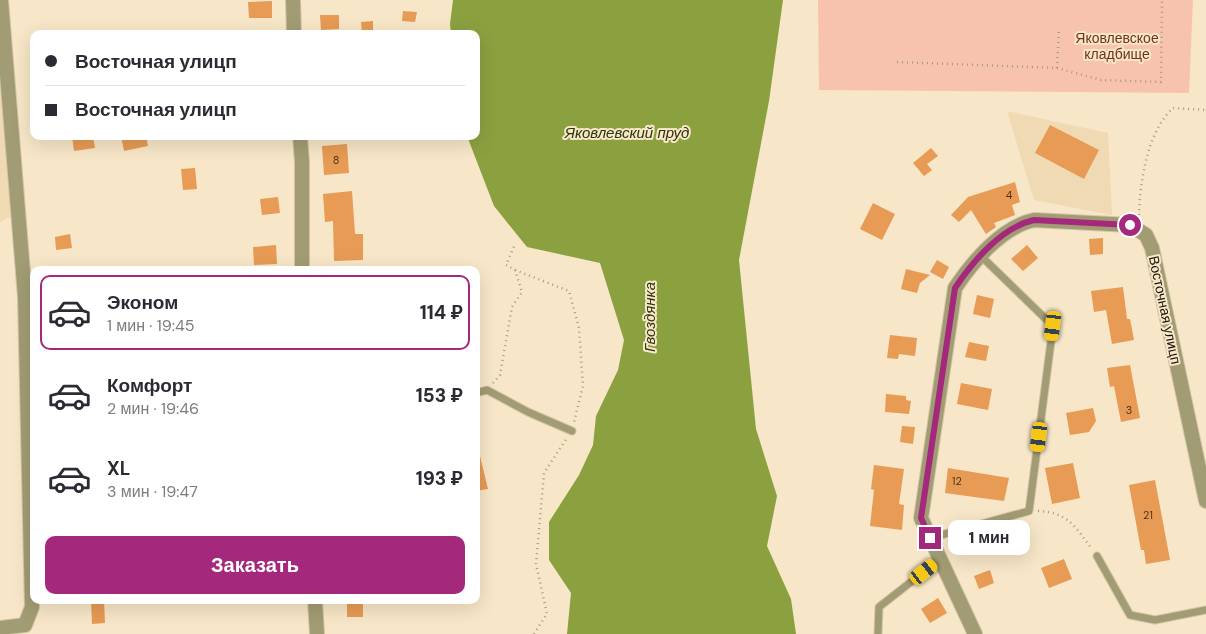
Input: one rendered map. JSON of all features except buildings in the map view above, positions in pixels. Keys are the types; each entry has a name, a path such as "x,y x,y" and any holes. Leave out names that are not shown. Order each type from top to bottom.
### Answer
{"street":[{"path":"1,0 25,297 30,518"},
{"path":"293,0 294,30"},
{"path":"300,140 302,266"},
{"path":"975,634 921,518 955,288 965,273 1002,236 1019,223 1034,220 1130,225 1139,229"},
{"name":"Восточная улицп","path":"1139,229 1146,235 1152,248 1206,500"},
{"path":"0,628 25,624 32,604"},
{"path":"315,604 317,634"}],"lane":[{"path":"930,538 1029,511 1053,326 982,257"},
{"path":"480,392 487,390 528,412 572,431"},
{"path":"1097,556 1130,615 1155,620 1206,610"},
{"path":"878,634 879,607 940,560"}],"path":[{"path":"896,62 1057,68 1101,80 1161,82 1162,0"},
{"path":"1057,68 1059,28"},
{"path":"1139,229 1140,187 1155,132 1163,117 1173,108 1206,110"},
{"path":"514,244 506,265 569,291 579,328 583,386 572,431 544,473 536,564 547,614 534,634"},
{"path":"487,390 500,375 512,306 522,292 515,270"},
{"path":"1029,511 1063,515 1076,528 1097,556"}],"shaded area":[{"path":"0,66 11,216 0,222"},
{"path":"1007,111 1108,133 1112,215 1034,200"}],"green space":[{"name":"Яковлевское кладбище","path":"818,0 1193,0 1189,93 819,90"}],"water":[{"name":"Яковлевский пруд","path":"453,0 783,0 769,101 739,260 756,429 777,496 767,546 791,599 796,634 567,634 571,593 549,560 549,522 579,475 593,445 596,416 618,370 624,340 600,263 527,247 494,206 469,140 480,140 480,30 451,30"}],"route":[{"path":"930,538 921,518 955,288 965,273 1002,236 1019,223 1034,220 1130,225"}],"water label":[{"name":"Гвоздянка","path":"650,317"}]}
